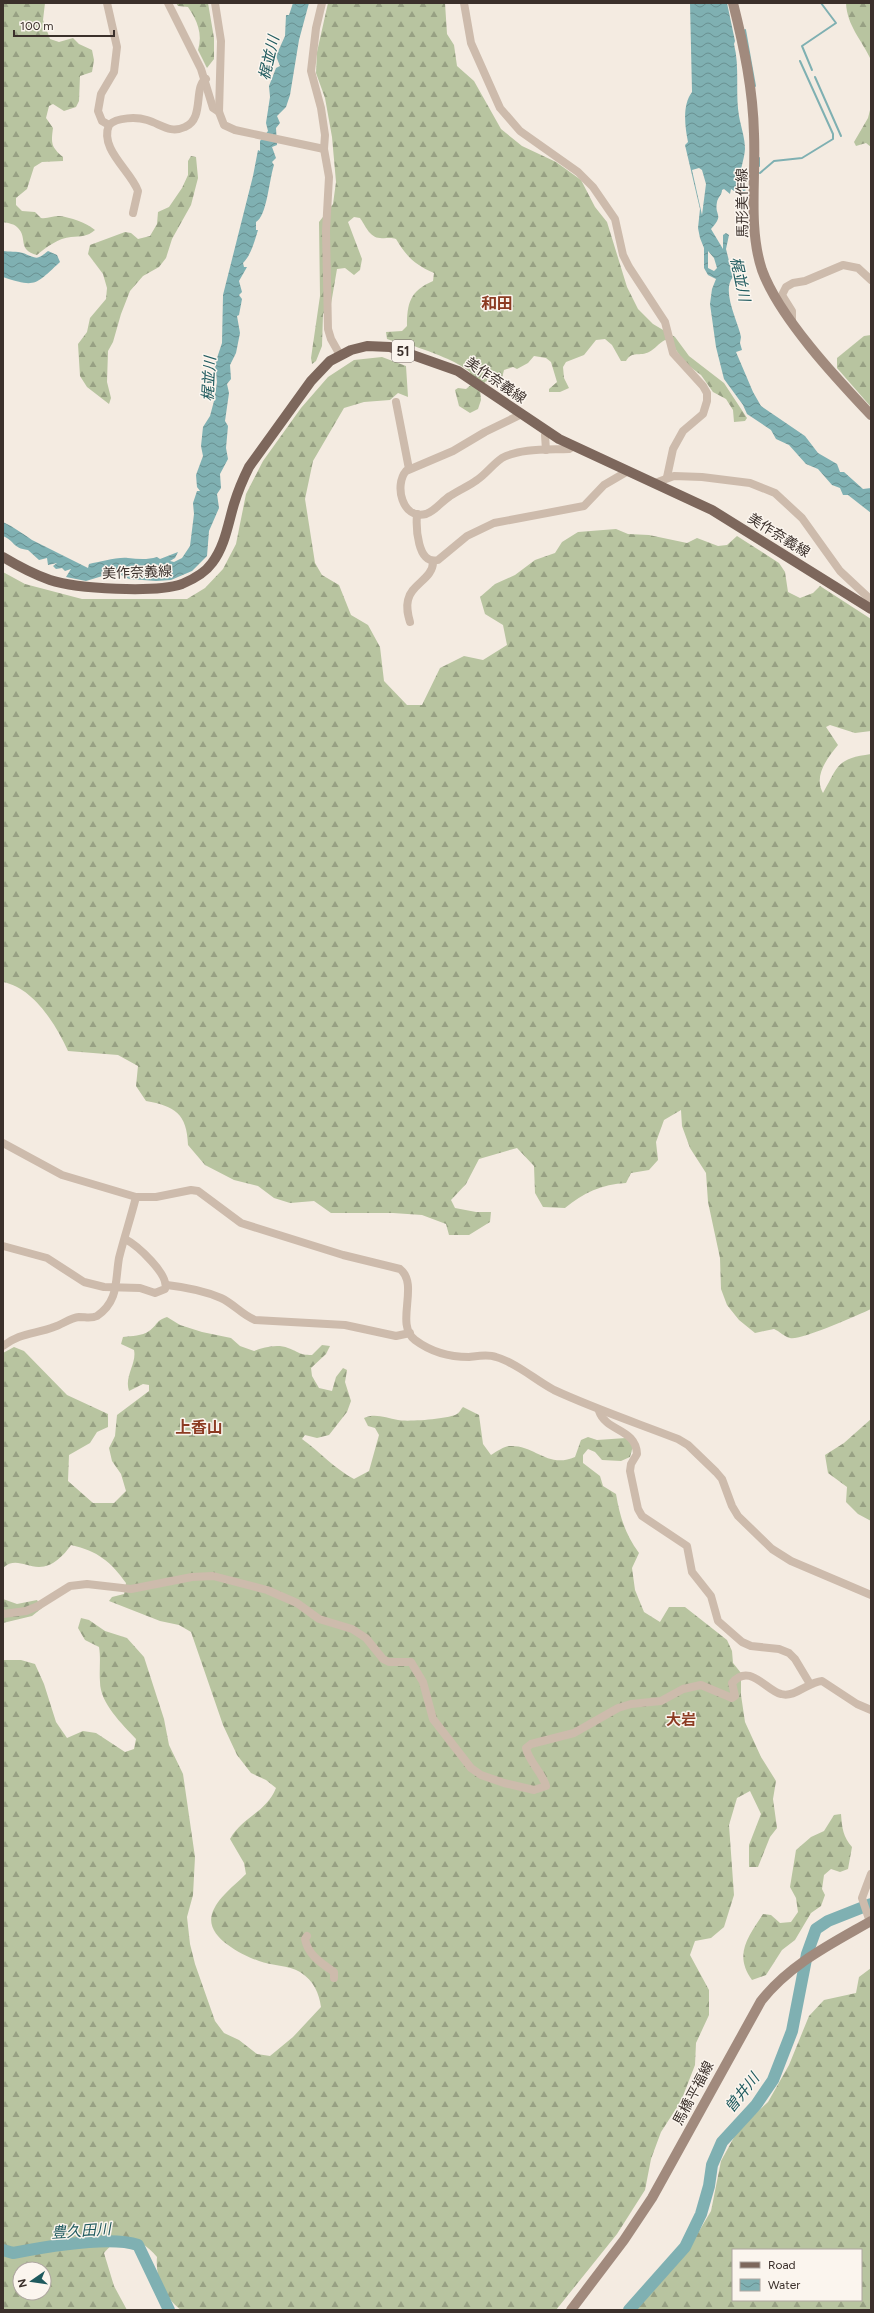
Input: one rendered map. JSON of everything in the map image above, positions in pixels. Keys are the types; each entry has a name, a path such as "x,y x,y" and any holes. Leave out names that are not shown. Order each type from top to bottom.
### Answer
{"main road":[{"name":"馬形美作線","path":"733,3 745,53 753,104 757,250 769,286 792,322 871,414"},
{"name":"美作奈義線","path":"3,557 25,570 50,580 73,586 98,588 164,587 181,584 198,577 212,564 222,547 242,482 249,467 311,380 330,361 340,355 367,346 376,345 401,350 458,370 547,431 574,446 712,510 871,609"},
{"name":"馬橋平福線","path":"570,2310 624,2240 652,2198 761,2001 779,1980 798,1965 870,1922"}],"street":[{"path":"107,3 117,47 114,72 104,88 98,108 100,118 109,125"},
{"path":"168,3 206,79 213,108 219,112"},
{"path":"215,3 220,41 219,112 224,125 228,128 257,135 297,142 324,149"},
{"path":"322,3 316,28 311,71 321,108 325,135 324,149 329,177 326,231 328,329 331,340 340,355"},
{"path":"464,3 472,44 479,65 500,108 520,131 578,172 593,187 614,219 623,255 665,322 673,353 703,386 706,393 703,414 683,431 673,449 667,477"},
{"path":"109,125 119,120 139,119 147,120 171,130 186,127 194,120 202,84 206,79"},
{"path":"109,125 107,135 112,149 138,191 133,213"},
{"path":"792,322 792,311 782,295 786,287 793,283 805,281 843,265 858,268 871,280"},
{"path":"396,402 409,469"},
{"path":"522,414 485,432 454,452 409,469 402,475 400,492 408,510 417,514 424,514 432,511 450,496 478,480 503,458 527,451 569,449 574,446"},
{"path":"546,450 545,436 547,431"},
{"path":"410,622 408,598 412,590 432,571 434,562 467,536 489,525 584,506 604,485 628,471"},
{"path":"655,483 667,477 702,477 750,483 775,493 802,518 840,571 871,600"},
{"path":"417,514 416,527 419,545 428,559 434,562"},
{"path":"3,1143 62,1175 136,1197 156,1197 191,1190 198,1191 241,1223 343,1255 400,1269 404,1273 407,1281 407,1323 410,1333 419,1342 435,1351 449,1356 496,1356 507,1361 543,1384 599,1411 666,1435 688,1445 722,1479 732,1506 738,1516 772,1549 791,1561 871,1595"},
{"path":"3,1346 16,1337 53,1327 68,1320 78,1317 93,1318 110,1301 116,1288 119,1258 136,1197"},
{"path":"125,1239 135,1244 167,1285 221,1298 233,1305 246,1317 255,1320 345,1326 396,1336 410,1333"},
{"path":"3,1246 47,1258 84,1282 116,1288 140,1288 155,1293 165,1289 167,1285"},
{"path":"599,1411 601,1417 614,1427 629,1435 635,1442 637,1454 631,1464 630,1471 638,1510 647,1521 687,1546 692,1572 711,1596 718,1621 742,1642 751,1646 779,1649 789,1653 795,1659 810,1684"},
{"path":"3,1614 32,1608 62,1590 78,1584 131,1589 192,1577 213,1576 267,1590 297,1603 319,1620 352,1629 366,1638 383,1659 389,1662 411,1662 423,1682 433,1719 471,1768 482,1775 504,1783 534,1790 546,1786 539,1770 527,1755 526,1748 531,1744 574,1733 618,1708 631,1704 660,1701 683,1689 701,1685 732,1698 735,1696 732,1683 736,1679 744,1677 757,1678 778,1694 785,1695 816,1682 825,1682 857,1704 871,1710"},
{"path":"870,1922 863,1902 863,1891 871,1874"},
{"path":"307,1936 305,1939 306,1946 315,1958 334,1972 334,1978"}],"green space":[{"path":"3,3 45,3 43,20 50,39 59,42 73,38 79,44 92,50 94,60 92,72 80,76 79,101 76,107 64,111 53,104 49,106 46,118 53,128 52,137 54,147 63,157 63,161 42,162 34,167 27,189 16,198 16,205 22,211 35,212 41,218 59,216 68,218 92,227 95,230 87,235 57,241 37,255 27,250 21,232 17,227 3,222"},
{"path":"176,3 208,3 214,38 214,59 207,68 198,50 200,38 194,17 188,7 178,6"},
{"path":"328,3 445,3 447,34 454,45 457,66 474,81 501,129 522,146 556,162 581,180 595,207 607,222 627,287 638,309 653,324 675,337 689,356 724,383 747,418 745,421 734,422 733,410 726,399 713,392 701,375 685,363 676,350 673,342 665,340 649,352 634,355 626,361 621,361 612,345 605,339 596,340 584,355 566,362 563,367 564,378 569,388 560,392 549,392 549,389 557,382 551,362 546,358 534,356 528,363 517,369 513,367 504,370 502,378 505,387 500,389 486,381 480,389 481,400 478,409 470,413 459,406 455,390 458,388 466,389 472,384 470,372 458,364 436,354 414,346 387,339 386,332 402,331 407,326 409,304 411,299 419,289 433,281 434,273 416,263 403,250 396,239 373,236 360,218 354,217 348,222 362,259 360,270 354,275 345,268 337,269 331,304 323,314 322,346 316,361 312,364 311,358 320,296 319,222 333,204 336,182 332,137 325,98 316,73 317,52"},
{"path":"846,3 871,3 871,60 852,26"},
{"path":"871,106 871,147 866,143 856,146 854,142 868,118"},
{"path":"191,156 196,157 198,178 191,205 172,239 166,258 159,267 143,276 130,291 121,314 113,342 108,351 107,382 111,398 109,404 87,387 80,376 78,344 87,332 90,318 106,299 107,288 103,274 88,254 90,245 125,232 131,233 138,239 150,236 157,224 158,212 169,207 182,188 188,175 188,161"},
{"path":"871,335 871,407 837,368 837,358 864,336"},
{"path":"382,357 406,366 408,397 398,393 390,400 364,402 344,408 313,461 305,499 315,563 322,575 339,585 351,615 368,625 380,647 384,681 407,705 422,705 440,668 464,656 483,660 507,645 503,625 485,614 480,597 495,584 515,575 535,560 555,553 562,542 578,532 616,529 628,534 649,535 687,543 697,538 718,546 727,545 737,536 779,563 785,572 788,592 800,598 813,593 820,586 871,619 871,731 855,733 830,725 826,727 838,745 823,767 820,787 823,793 836,770 845,761 851,758 871,754 871,1309 829,1327 796,1338 790,1338 774,1329 755,1333 739,1320 727,1305 721,1289 720,1258 708,1202 706,1173 690,1148 682,1126 681,1110 664,1120 656,1142 658,1160 649,1170 631,1173 626,1183 609,1185 593,1190 565,1208 543,1207 535,1193 534,1166 517,1148 479,1159 466,1184 451,1200 455,1208 476,1212 491,1212 490,1222 469,1235 449,1235 446,1224 422,1215 393,1213 331,1213 314,1201 290,1203 274,1198 258,1186 234,1180 205,1165 188,1145 185,1126 178,1113 165,1106 146,1101 136,1086 138,1066 118,1055 68,1051 57,1030 43,1009 25,992 3,982 3,572 25,584 82,599 187,599 205,588 223,569 236,544 246,494 263,461 301,408 328,377 354,360"},
{"path":"167,1317 180,1325 202,1332 231,1338 240,1346 254,1351 267,1347 280,1346 301,1354 312,1355 322,1345 330,1346 326,1354 311,1368 312,1376 319,1388 332,1391 336,1377 343,1368 347,1370 345,1382 351,1401 347,1412 329,1435 317,1438 305,1435 302,1439 340,1470 354,1479 369,1471 379,1435 375,1428 368,1426 364,1418 372,1416 381,1416 403,1421 428,1420 453,1416 463,1407 479,1415 483,1444 491,1455 510,1446 527,1449 549,1459 565,1460 575,1457 581,1440 588,1437 597,1440 626,1438 633,1446 630,1457 621,1461 602,1460 595,1452 588,1449 583,1455 583,1463 600,1476 603,1486 616,1494 624,1525 630,1539 639,1553 632,1568 635,1590 644,1612 660,1622 669,1607 685,1607 727,1640 732,1651 733,1663 741,1673 741,1695 745,1722 761,1757 776,1781 773,1799 777,1828 770,1837 758,1867 749,1867 749,1845 761,1814 750,1791 737,1798 729,1825 734,1895 724,1927 711,1938 695,1941 690,1955 709,1990 709,2015 696,2043 695,2065 681,2101 661,2132 651,2159 645,2190 617,2234 556,2310 181,2310 165,2293 159,2279 157,2257 144,2245 137,2241 124,2239 118,2241 104,2253 114,2286 127,2310 3,2310 3,1660 21,1660 35,1664 44,1684 56,1722 67,1738 83,1731 96,1733 125,1752 134,1749 136,1739 113,1713 104,1698 100,1682 99,1647 85,1640 78,1628 81,1618 89,1620 105,1631 127,1638 144,1657 164,1719 169,1745 183,1774 195,1857 193,1895 187,1917 190,1944 195,1964 215,2021 224,2033 239,2040 257,2054 270,2056 293,2037 321,2007 319,1997 312,1983 300,1972 291,1968 264,1963 235,1950 219,1937 211,1922 214,1908 227,1892 246,1874 244,1863 230,1839 241,1825 266,1803 276,1788 266,1780 251,1773 237,1755 223,1725 191,1632 179,1625 160,1621 109,1601 112,1597 124,1594 126,1583 115,1569 103,1558 80,1547 71,1545 58,1560 49,1565 34,1567 20,1563 12,1563 3,1568 3,1353 14,1347 24,1351 67,1395 108,1414 108,1427 97,1432 90,1443 69,1455 68,1481 93,1503 114,1503 126,1491 121,1474 112,1461 109,1448 115,1436 117,1415 149,1391 149,1385 143,1384 129,1391 128,1380 134,1360 134,1350 121,1344 123,1337 137,1336 146,1333 158,1322"},
{"path":"871,1419 871,1521 858,1514 846,1502 847,1487 828,1473 825,1455 844,1443"},
{"path":"3,1599 17,1604 37,1600 42,1608 32,1616 3,1623"},
{"path":"841,1814 844,1832 852,1847 848,1869 840,1872 831,1869 824,1875 822,1889 825,1895 821,1906 811,1913 795,1940 782,1950 766,1975 752,1980 746,1971 743,1953 748,1938 763,1914 771,1915 780,1923 791,1922 798,1912 796,1898 790,1887 796,1850 811,1837 824,1831 834,1815"},
{"path":"871,1968 871,2310 635,2310 692,2243 711,2211 721,2161 738,2130 768,2102 789,2065 809,2016 824,2000 856,1993 859,1977"}],"water":[{"path":"293,3 309,3 299,40 290,95 286,107 277,116 280,123 276,128 277,145 272,147 276,158 272,162 274,165 263,213 256,222 256,230 258,230 254,244 243,263 244,267 247,267 239,281 242,292 239,295 242,299 239,315 237,316 240,333 236,353 230,365 231,379 227,384 229,393 225,421 228,426 226,448 228,459 220,474 221,488 217,494 219,508 209,531 207,556 192,571 171,580 156,581 129,579 121,575 109,574 86,581 66,577 71,569 65,571 62,568 56,569 53,566 57,563 48,565 47,558 39,560 28,550 19,548 3,536 3,522 15,528 32,540 88,568 89,564 113,559 146,559 157,557 160,559 178,552 175,558 170,561 174,562 182,558 190,546 194,514 193,503 197,491 200,491 197,487 196,475 203,456 201,446 203,427 210,416 217,382 215,364 222,343 223,295 253,176 258,150 260,151 260,141 268,131 266,123 270,97 269,86 276,68 280,66 276,56 285,36 286,15 289,15"},
{"path":"690,3 727,3 735,41 738,107 745,145 740,185 746,190 739,194 731,189 730,194 724,189 722,190 716,207 718,217 711,229 723,249 723,235 726,233 729,235 726,249 733,277 730,283 729,298 741,337 740,343 742,350 736,352 753,392 761,406 805,436 818,453 837,464 840,472 844,472 863,489 871,488 871,513 848,495 843,495 840,488 832,485 818,469 806,464 789,445 776,439 771,430 747,414 743,405 724,379 716,347 710,304 712,289 716,279 708,275 704,268 704,248 698,228 700,209 685,145 688,142 685,116 687,103 692,92","holes":["699,168 702,170 706,184 702,215 692,170","708,251 714,258 717,268 714,271 708,268"]},
{"path":"3,251 21,252 36,258 48,251 57,255 60,262 40,280 22,283 3,277"}],"waterway":[{"path":"812,70 802,46 836,23 821,3"},
{"path":"745,30 755,86"},
{"path":"760,173 774,161 802,158 833,139 833,134 800,61"},
{"path":"815,77 841,136"},
{"path":"759,158 759,166"},
{"name":"曽井川","path":"629,2310 685,2247 701,2214 709,2186 712,2165 722,2142 756,2105 773,2080 792,2031 807,1954 816,1929 828,1921 871,1904"},
{"name":"豊久田川","path":"3,2250 13,2253 59,2245 111,2241 126,2242 138,2245 169,2310"}],"district":[{"name":"和田","path":"497,303"},
{"name":"上香山","path":"199,1427"},
{"name":"大岩","path":"681,1720"}],"water label":[{"name":"梶並川","path":"269,58"},
{"name":"梶並川","path":"740,279"},
{"name":"梶並川","path":"209,379"}]}
